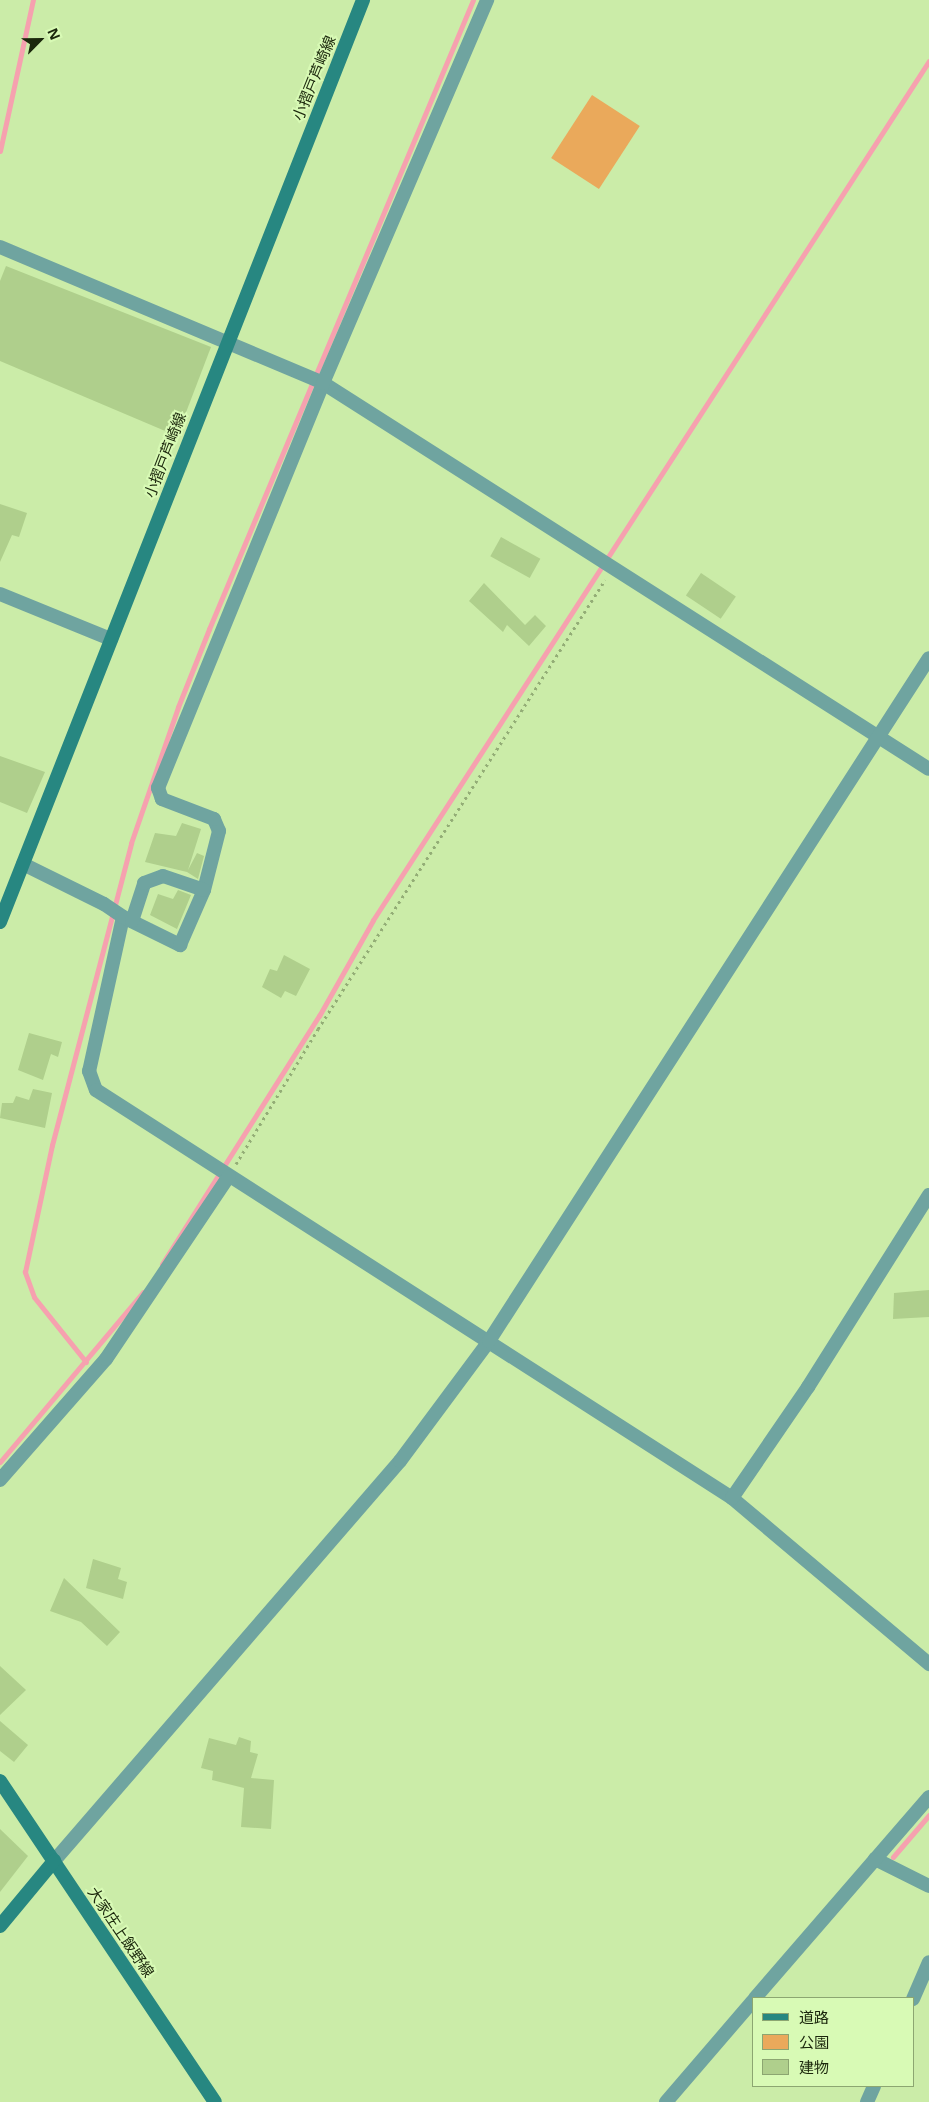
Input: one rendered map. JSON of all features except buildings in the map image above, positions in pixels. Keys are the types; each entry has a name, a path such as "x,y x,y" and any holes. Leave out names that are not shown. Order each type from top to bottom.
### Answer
{"main road":[{"name":"小摺戸芦崎線","path":"0,922 227,341 363,0"},
{"name":"大家庄上飯野線","path":"0,1781 215,2102"},
{"path":"0,1926 54,1861"}],"street":[{"path":"23,864 104,904 127,919 180,945 204,890 219,831 214,820 162,799 158,788 323,383 486,0"},
{"path":"0,248 227,341 323,383 612,569 929,769"},
{"path":"0,594 111,639"},
{"path":"54,1861 400,1461 489,1341 674,1057 877,735 929,658"},
{"path":"204,890 163,876 144,883 127,919 89,1071 96,1090 732,1498 929,1664"},
{"path":"0,1480 106,1359 229,1176"},
{"path":"732,1498 808,1386 929,1195"},
{"path":"756,1997 929,1796"},
{"path":"875,1859 929,1886"},
{"path":"914,1997 929,1962"},
{"path":"666,2102 752,2002"},
{"path":"867,2102 874,2087"}],"path":[{"path":"229,1176 318,1029 612,569"}],"green space":[{"path":"592,95 640,126 599,189 551,158"}],"waterway":[{"path":"0,151 33,0"},
{"path":"86,1362 34,1297 25,1272 52,1145 131,843 178,707 209,629 473,0"},
{"path":"162,1264 319,1016 373,920 929,61"},
{"path":"0,1462 143,1292"},
{"path":"893,1857 929,1815"}]}
